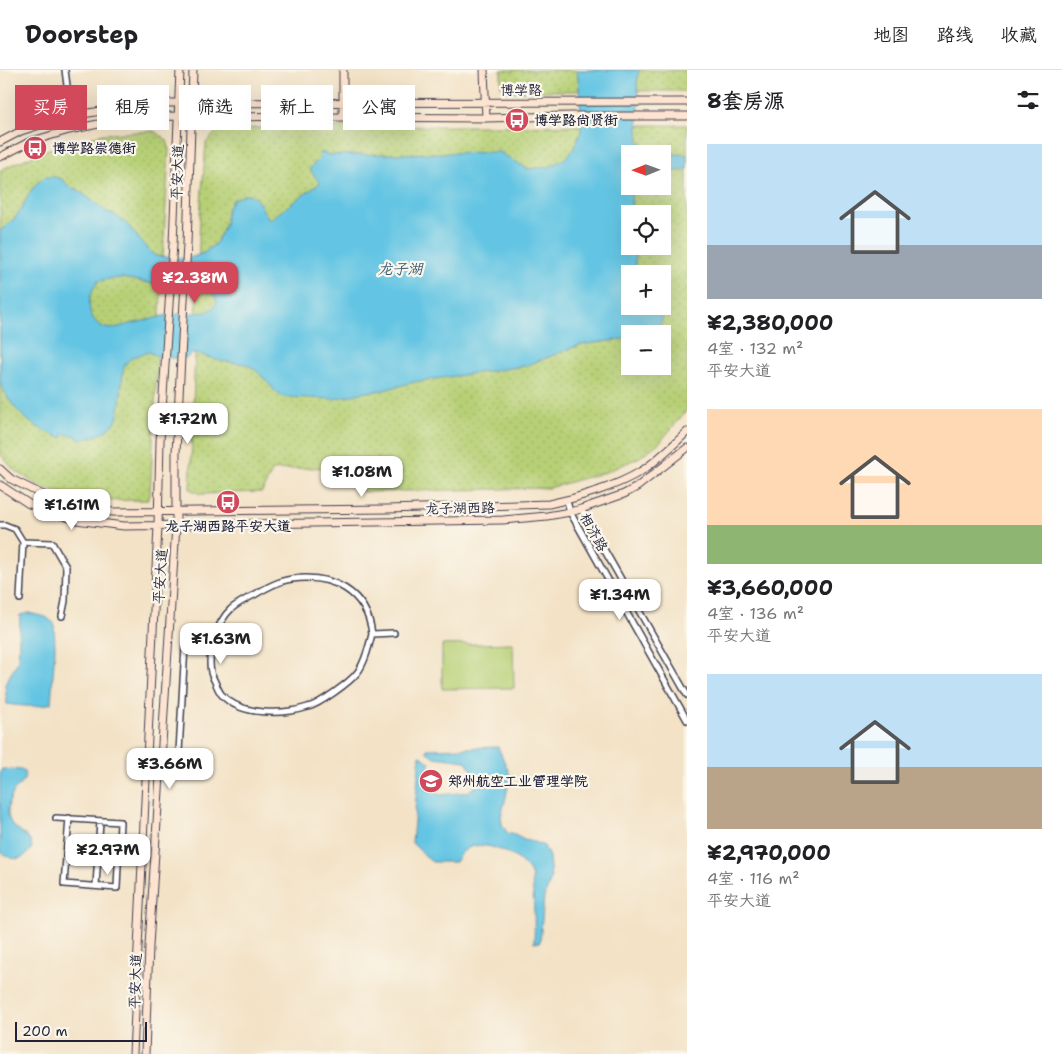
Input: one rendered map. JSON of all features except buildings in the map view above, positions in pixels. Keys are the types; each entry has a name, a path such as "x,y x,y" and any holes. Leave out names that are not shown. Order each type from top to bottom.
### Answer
{"main road":[{"name":"平安大道","path":"180,70 180,85"},
{"name":"平安大道","path":"193,70 193,85"},
{"path":"344,70 344,85"},
{"path":"484,70 486,118"},
{"name":"博学路","path":"251,103 343,102"},
{"name":"博学路","path":"415,103 687,102"},
{"name":"博学路","path":"87,113 179,103"},
{"name":"平安大道","path":"133,1054 158,526 160,441 173,244 179,103"},
{"name":"博学路","path":"0,157 29,142 69,130 149,116 178,116"},
{"name":"博学路","path":"251,116 343,117"},
{"name":"博学路","path":"415,118 687,116"},
{"name":"博学路","path":"0,142 25,130"},
{"name":"平安大道","path":"145,1054 149,946 176,526 176,452 191,130"},
{"name":"龙子湖西路","path":"0,469 11,479 59,502 112,512 388,509 549,504 567,501 620,482 642,470 664,454 687,432"},
{"name":"龙子湖西路","path":"0,484 30,504 76,520 124,526 502,520 570,512 624,494 637,487 687,448"}],"street":[{"path":"65,70 67,85"},
{"name":"相济路","path":"567,501 570,512 687,720"},
{"name":"相济路","path":"581,509 687,695"},
{"path":"0,525 15,529 23,542 20,599"},
{"path":"23,542 52,543 66,567 65,601 62,616"},
{"path":"309,578 326,580 339,584 350,591 361,603 371,624 372,634 367,652 358,672 339,689 310,707 287,711 261,712 238,707 221,695 211,672 211,647 219,626 230,610 272,584 291,579 309,578"},
{"path":"372,634 394,633"},
{"path":"160,768 178,768 185,646 211,647"},
{"path":"56,818 69,818 120,822 117,888 64,884 69,818"},
{"path":"96,886 100,820"}],"green space":[{"path":"501,70 687,70 687,91 505,91 501,86"},
{"path":"687,125 687,410 660,442 640,457 606,472 549,488 363,492 328,467 273,470 262,492 200,494 190,489 200,215 206,143 218,130 251,130 251,128 261,128 261,130 333,130 333,127 343,127 343,130 415,130 415,126"},
{"path":"154,131 167,140 169,148 150,495 147,500 99,501 44,489 14,470 0,454 0,170 46,150 103,134"},
{"path":"513,643 514,688 442,689 442,645"}],"water":[{"name":"龙子湖","path":"577,70 639,70 637,84 639,100 638,130 639,141 643,145 621,145 621,195 632,195 631,205 621,205 621,255 635,255 635,265 621,265 621,315 663,315 660,325 621,325 621,339 580,345 525,366 414,382 384,390 334,399 284,397 278,394 257,371 246,364 220,361 198,354 192,354 186,358 161,358 149,352 131,358 124,367 118,417 113,425 99,434 79,440 77,436 63,434 63,438 42,430 33,424 11,403 0,383 0,231 14,219 30,192 45,177 62,179 70,187 78,190 107,212 114,214 128,225 150,252 156,256 187,259 204,253 216,243 225,225 227,210 232,200 244,195 253,196 269,220 320,183 310,170 321,157 320,152 330,155 343,155 499,152 528,169 549,167 564,159 573,150 581,131","holes":["123,278 169,287 204,290 213,294 217,303 207,312 168,315 110,329 99,324 90,310 90,298 98,281"]},
{"name":"龙子湖","path":"671,154 687,155 687,170 671,171"},
{"path":"29,613 46,617 54,623 55,648 51,703 35,706 7,704 5,684 18,661 20,615"},
{"path":"498,747 510,775 501,816 502,824 508,834 513,834 524,840 544,846 549,857 551,879 544,897 540,942 534,943 532,876 527,867 520,861 503,851 484,846 475,846 464,851 455,862 432,862 412,843 420,755 430,763 425,773 427,789 441,795 468,792 478,784 466,761 435,757 427,752 427,749"},
{"path":"2,769 23,770 25,777 11,797 8,811 11,823 28,838 32,848 24,856 17,859 0,852 0,772"}],"place":[{"name":"博学路尚贤街","path":"517,120"},
{"name":"博学路崇德街","path":"35,148"},
{"name":"龙子湖西路平安大道","path":"228,502"},
{"name":"郑州航空工业管理学院","path":"431,781"}]}
